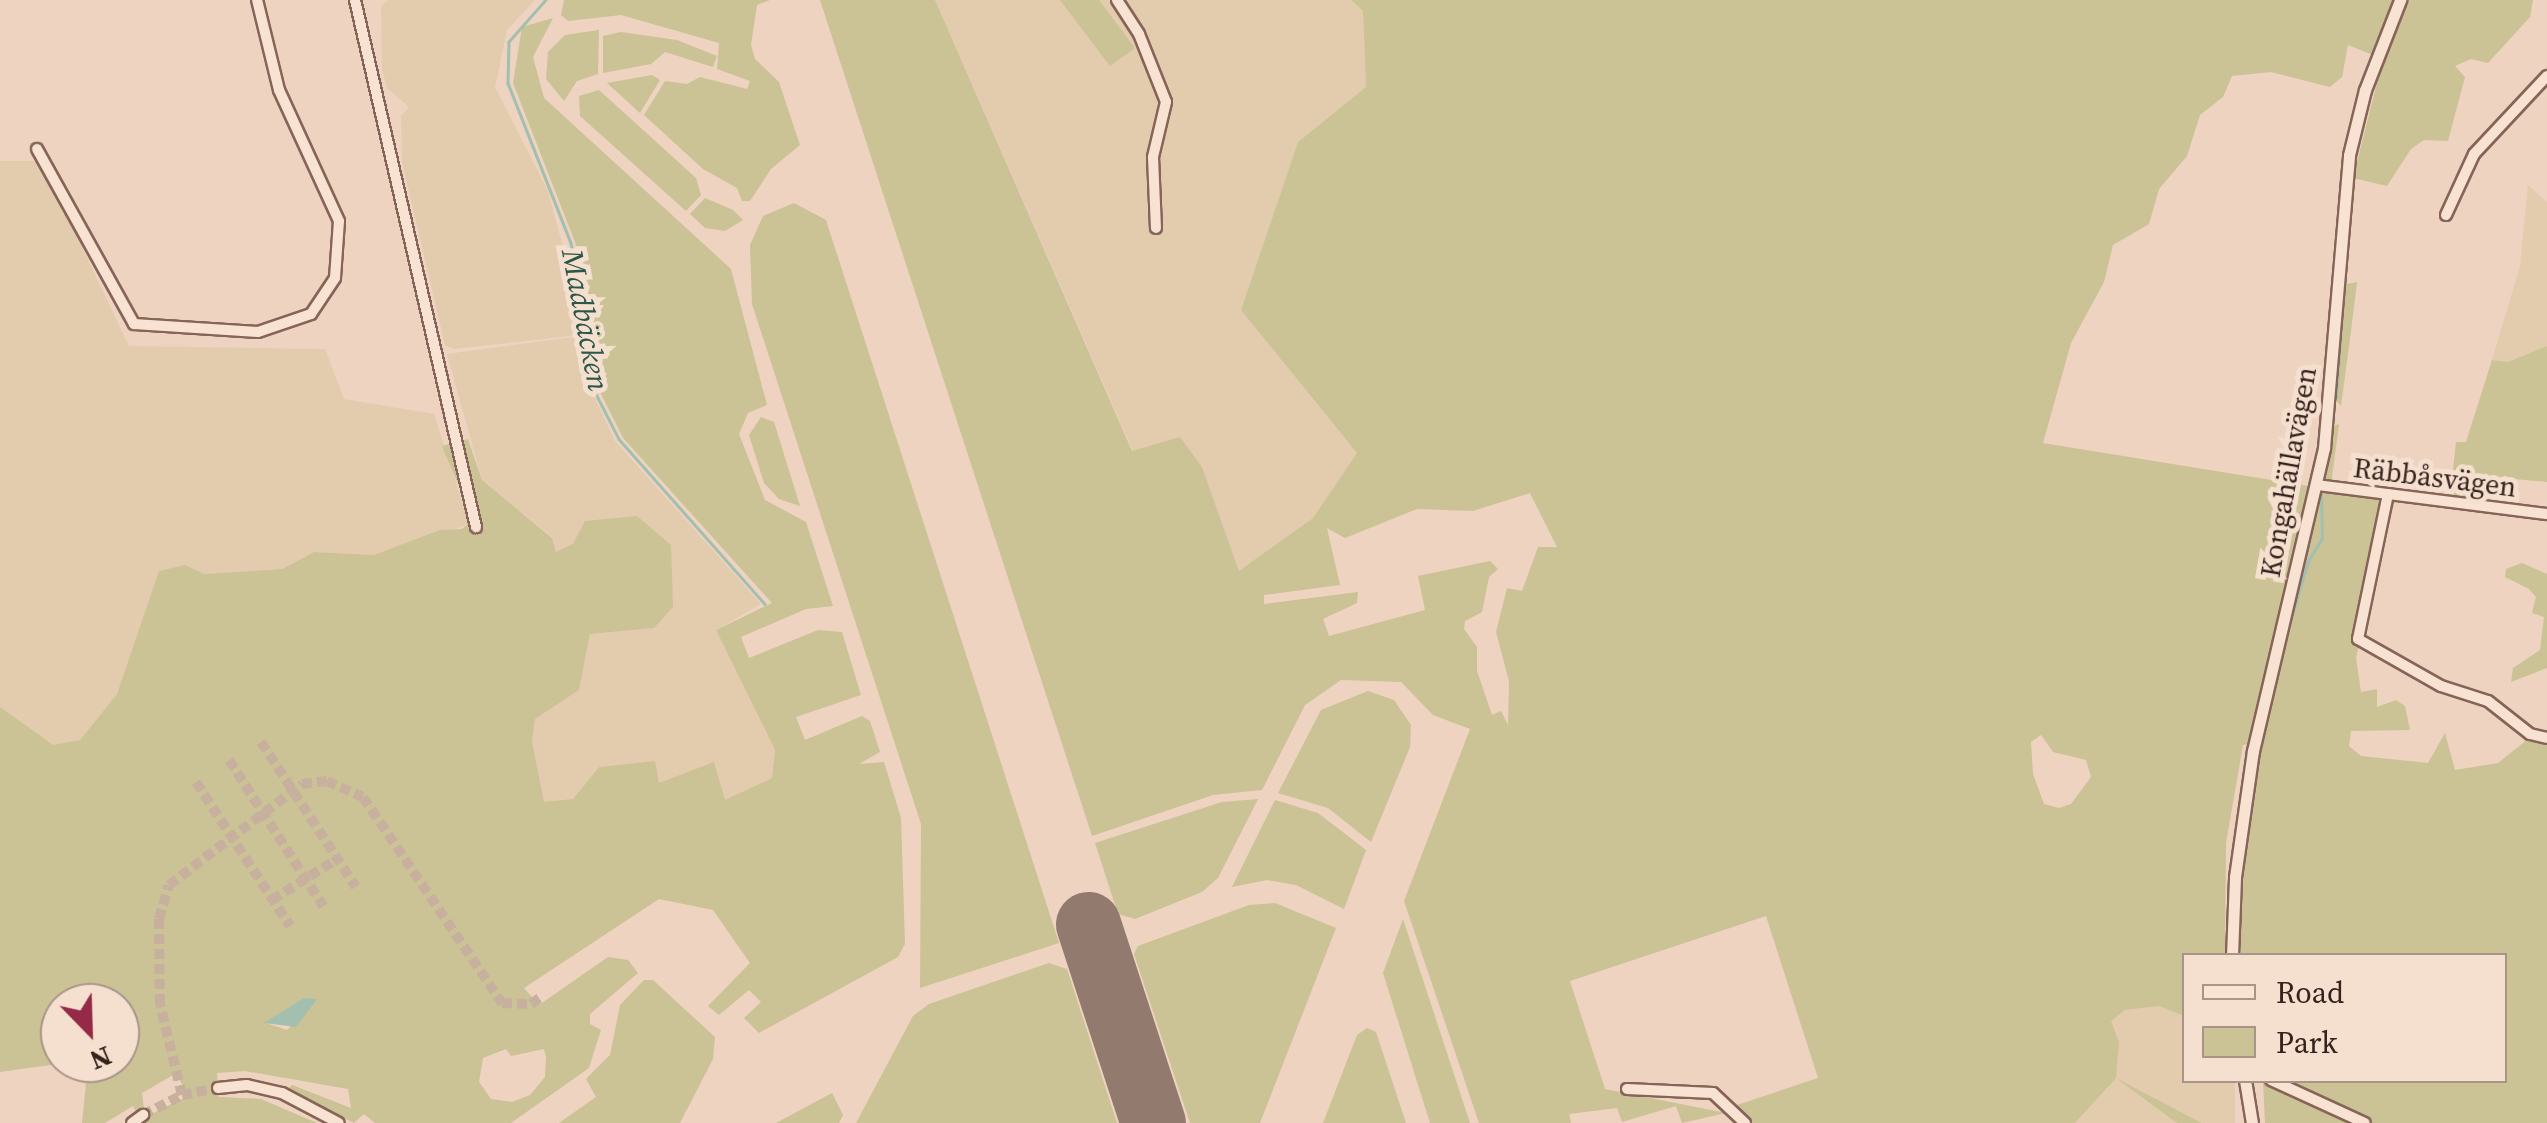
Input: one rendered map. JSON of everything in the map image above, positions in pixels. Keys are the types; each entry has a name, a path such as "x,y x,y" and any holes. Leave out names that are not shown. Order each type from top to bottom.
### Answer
{"street":[{"path":"37,150 134,324 258,332 310,314 335,278 339,220 279,90 257,0"},
{"path":"355,0 476,527"},
{"path":"1116,0 1140,34 1166,102 1153,157 1156,228"},
{"name":"Kongahällavägen","path":"2232,953 2235,877 2253,752 2317,485 2349,155 2365,90 2400,0"},
{"path":"2446,214 2474,154 2547,76"},
{"name":"Räbbåsvägen","path":"2317,485 2547,514"},
{"path":"2388,494 2358,639 2441,686 2488,701 2530,734 2547,738"},
{"path":"2245,1083 2252,1123"},
{"path":"2278,1083 2365,1123"},
{"path":"218,1088 246,1085 282,1093 340,1123"},
{"path":"1626,1089 1712,1093 1745,1123"},
{"path":"132,1123 143,1115"}],"shaded area":[{"path":"389,0 535,0 507,30 495,87 548,191 580,312 580,335 454,349 445,345 402,162 401,116 409,107 387,88 382,69 381,6"},
{"path":"935,0 1351,0 1363,11 1366,87 1298,142 1241,310 1357,453 1313,518 1239,571 1202,467 1180,438 1133,451"},
{"path":"0,161 41,161 129,346 325,349 344,399 434,414 469,524 374,555 314,552 282,569 203,574 185,565 160,571 117,694 80,740 53,746 0,707"},
{"path":"2528,185 2547,202 2547,346 2508,362 2492,360 2520,266"},
{"path":"580,336 592,392 615,441 761,604 716,630 775,750 772,778 724,801 658,783 654,762 599,767 573,799 544,803 532,742 535,719 579,690 590,634 653,628 574,544 556,552 552,537 482,480 447,354"},
{"path":"304,998 317,999 296,1027 264,1023"},
{"path":"2159,1006 2182,1015 2182,1083 2235,1083 2235,1123 2202,1123 2130,1085 2177,1123 2075,1123 2116,1078 2111,1021 2125,1010"}],"green space":[{"path":"564,0 770,0 757,5 751,45 755,59 779,82 800,145 771,169 750,201 742,201 737,188 703,169 644,115 665,81 687,84 700,77 747,89 750,81 717,69 719,43 621,15 568,21 561,15"},
{"path":"820,0 935,0 1132,451 1180,437 1202,467 1239,571 1313,518 1357,453 1241,310 1298,142 1366,87 1363,11 1351,0 2533,0 2530,17 2488,63 2471,59 2455,66 2465,77 2448,141 2424,140 2411,149 2387,186 2353,178 2383,59 2348,45 2342,77 2330,87 2271,72 2232,76 2223,97 2200,115 2187,156 2159,189 2149,224 2113,245 2104,282 2071,343 2043,443 2395,500 2356,658 2361,692 2377,689 2377,707 2396,700 2405,706 2410,730 2351,731 2349,746 2361,756 2428,763 2445,733 2455,770 2498,763 2528,739 2547,745 2547,1123 2265,1123 2263,1083 2507,1083 2507,953 2241,953 2241,879 2261,743 2243,745 2226,843 2225,953 2182,953 2182,1015 2159,1006 2125,1010 2111,1021 2119,1042 2116,1078 2075,1123 1735,1123 1728,1117 1741,1114 1737,1105 1818,1078 1766,916 1570,981 1605,1089 1726,1113 1682,1123 1676,1106 1622,1122 1617,1108 1569,1114 1571,1123 1479,1123 1404,901 1470,729 1433,715 1401,682 1341,680 1305,705 1262,790 1213,795 1092,836","holes":["1530,493 1557,547 1538,547 1522,591 1507,588 1496,632 1509,681 1508,725 1501,711 1492,715 1477,671 1477,647 1464,629 1465,621 1482,612 1489,577 1498,569 1490,561 1418,576 1425,610 1329,636 1323,619 1357,603 1358,592 1264,604 1264,595 1340,585 1327,528 1345,538 1417,509 1473,511","2041,735 2053,752 2086,760 2091,777 2071,804 2059,808 2044,804 2033,774 2031,742"]},
{"path":"1060,0 1099,0 1135,48 1110,66"},
{"path":"553,18 533,57 544,98 731,269 767,405 748,413 739,434 765,500 806,522 833,606 806,609 741,637 749,658 818,630 842,632 861,695 796,717 805,740 862,716 870,721 880,752 859,764 884,762 901,818 905,944 898,957 759,1033 744,1018 761,1002 749,990 719,1015 708,1006 750,963 713,910 659,899 524,988 539,1005 608,957 628,960 638,973 590,1014 590,1024 601,1030 589,1068 511,1123 375,1123 364,1114 354,1123 288,1089 292,1085 351,1108 348,1089 245,1071 217,1073 219,1097 261,1099 317,1123 143,1123 133,1106 105,1123 82,1123 86,1083 140,1083 140,983 40,983 40,1066 0,1072 0,707 53,745 80,740 117,694 159,571 185,565 204,574 282,569 314,552 374,555 440,530 462,529 469,523 463,496 442,446 468,439 482,480 552,538 556,552 573,544 585,521 637,516 671,545 673,607 654,628 590,634 579,690 535,719 532,742 544,802 573,799 599,767 655,761 659,783 714,762 725,800 772,778 775,750 716,630 772,603 623,438 599,390 596,334 575,242 513,83 522,27","holes":["304,998 316,1000 287,1030 266,1023","506,1049 511,1056 544,1049 546,1057 545,1077 530,1095 512,1102 491,1099 479,1082 483,1058","175,1074 190,1095 145,1117 142,1093"]},
{"path":"599,30 598,74 577,81 564,101 546,79 548,52 565,35"},
{"path":"621,32 677,40 717,56 713,67 665,52 651,64 603,73 603,36"},
{"path":"652,75 660,80 640,113 607,83"},
{"path":"599,90 696,178 701,195 686,211 580,116 579,96"},
{"path":"705,198 733,210 743,220 725,231 705,228 690,214"},
{"path":"794,203 826,220 1059,943 920,988 921,824 752,304 750,245 763,216"},
{"path":"2357,282 2341,406 2335,399 2343,285"},
{"path":"2547,346 2547,482 2481,476 2468,497 2450,497 2456,442 2466,442 2492,360 2508,362"},
{"path":"761,417 774,422 800,506 779,499 764,483 749,435"},
{"path":"2339,424 2331,485 2323,476 2331,427"},
{"path":"2522,563 2547,574 2547,668 2511,682 2513,668 2540,650 2544,617 2532,613 2536,597 2529,589 2505,577 2506,569"},
{"path":"1368,691 1394,700 1411,725 1410,747 1371,842 1328,808 1278,793 1321,710"},
{"path":"1258,799 1218,878 1202,892 1135,919 1118,914 1095,843 1222,802"},
{"path":"1275,800 1318,813 1366,850 1344,909 1296,885 1267,880 1232,887"},
{"path":"1275,903 1336,928 1260,1123 1190,1123 1134,954 1138,946 1249,905"},
{"path":"1403,919 1470,1123 1430,1123 1383,973"},
{"path":"1049,963 1067,969 1117,1123 856,1123 913,1016 929,1004"},
{"path":"644,980 653,980 715,1037 713,1059 680,1123 559,1123 596,1097 586,1079 610,1055 620,1005"},
{"path":"1367,1028 1376,1032 1406,1123 1323,1123 1357,1035"},
{"path":"2116,1078 2202,1123 2177,1123"},
{"path":"832,1093 843,1115 839,1123 776,1123"}],"waterway":[{"name":"Madbäcken","path":"546,0 509,42 508,83 571,243 592,334 592,386 619,439 765,604"},
{"path":"2397,23 2407,0"},
{"path":"2336,397 2344,284"},
{"path":"2330,439 2332,426"},
{"path":"2283,646 2308,561 2322,539 2321,494"}],"runway":[{"path":"1088,924 1153,1123"}],"tunnel":[{"path":"261,742 356,887"},
{"path":"229,760 323,906"},
{"path":"182,1095 160,1004 159,919 169,885 302,784 327,781 363,797 502,1003 531,1004 541,997"},
{"path":"196,782 290,926"},
{"path":"272,900 337,859"},
{"path":"143,1115 182,1095 218,1088"}]}
